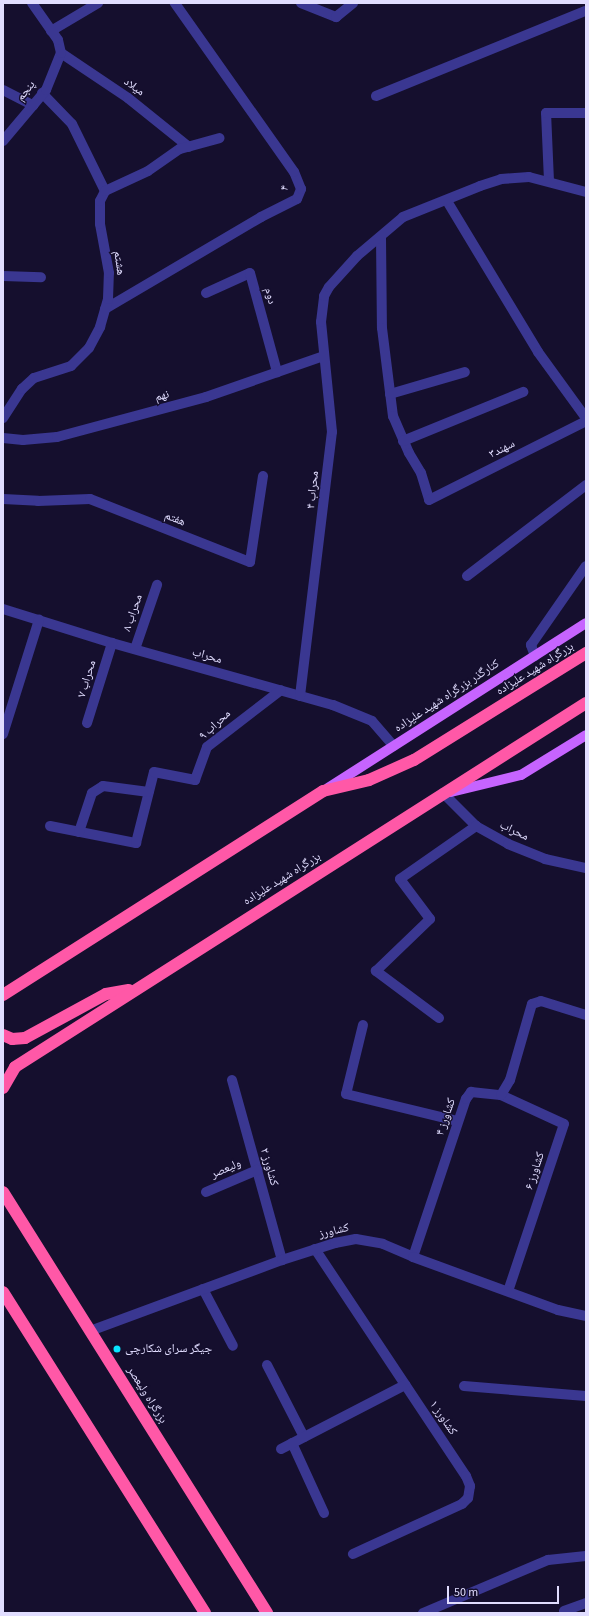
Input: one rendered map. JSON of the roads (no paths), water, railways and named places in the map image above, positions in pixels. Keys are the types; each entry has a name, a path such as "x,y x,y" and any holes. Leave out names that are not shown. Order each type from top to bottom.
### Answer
{"highway":[{"name":"بزرگراه شهید علیزاده","path":"3,995 323,791 369,780 414,760 586,653"},
{"name":"بزرگراه شهید علیزاده","path":"3,1088 15,1067 135,989 586,703"},
{"path":"3,1035 12,1039 25,1038 106,994 135,989"},
{"name":"بزرگراه ولیعصر","path":"3,1192 267,1613"},
{"path":"3,1292 205,1613"}],"main road":[{"name":"کنارگذر بزرگراه شهید علیزاده","path":"323,791 586,623"},
{"path":"443,794 521,775 586,735"}],"street":[{"path":"32,3 58,40 61,53"},
{"path":"51,31 98,3"},
{"name":"۴","path":"105,309 261,217 297,199 301,189 294,172 174,3"},
{"path":"301,3 336,17 353,3"},
{"path":"376,96 585,9"},
{"name":"پنجم","path":"3,141 42,94 57,66 61,53"},
{"name":"میلاد","path":"61,53 128,98 189,146"},
{"path":"3,90 33,105"},
{"path":"42,94 72,124 105,191 148,171 180,149 220,138"},
{"path":"550,181 546,113 586,113"},
{"path":"523,392 403,441 393,416 382,328 381,238 403,217 501,179 529,177 550,181 586,192"},
{"name":"هشتم","path":"3,418 22,389 34,378 71,366 90,348 105,309 110,273 100,224 100,201 105,191"},
{"path":"447,201 538,352 586,420"},
{"name":"محراب ۴","path":"300,696 332,432 321,322 324,296 328,287 357,256 381,238"},
{"name":"دوم","path":"206,293 250,273 277,372"},
{"path":"3,276 41,277"},
{"name":"نهم","path":"3,438 23,440 57,437 206,397 324,356"},
{"path":"390,394 464,372"},
{"name":"سهند۳","path":"403,441 421,474 429,500 586,420"},
{"name":"هفتم","path":"3,499 38,501 90,499 250,562 262,476"},
{"path":"467,576 586,485"},
{"path":"535,656 532,645 586,566"},
{"name":"محراب ۸","path":"135,649 157,585"},
{"name":"محراب","path":"3,609 112,643 333,705 372,721 394,746"},
{"path":"3,734 39,620"},
{"name":"محراب ۷","path":"87,723 112,643"},
{"name":"محراب ۹","path":"149,792 154,772 195,780 207,747 280,690"},
{"path":"50,826 79,832 136,843 149,792 103,786 92,793 79,832"},
{"name":"محراب","path":"443,794 476,826 508,844 545,859 586,868"},
{"path":"439,1018 376,971 430,919 400,879 476,826"},
{"path":"501,1095 510,1080 532,1004 541,1001 586,1014"},
{"path":"363,1025 346,1094 458,1121"},
{"name":"کشاورز ۲","path":"232,1080 282,1260"},
{"name":"کشاورز ۴","path":"414,1257 466,1099 471,1092 501,1095"},
{"name":"کشاورز ۶","path":"501,1095 564,1124 508,1292"},
{"name":"ولیعصر","path":"206,1192 257,1170"},
{"name":"کشاورز","path":"90,1331 282,1260 315,1249 356,1239 383,1244 414,1257 558,1310 586,1316"},
{"name":"کشاورز ۱","path":"315,1249 466,1476 470,1486 468,1498 462,1504 353,1554"},
{"path":"203,1289 233,1346"},
{"path":"267,1365 304,1437"},
{"path":"281,1449 405,1385"},
{"path":"464,1386 586,1396"},
{"path":"292,1444 324,1513"},
{"path":"423,1613 548,1560 586,1556"},
{"path":"564,1611 586,1603"}],"place":[{"name":"جیگر سرای شکارچی","path":"117,1349"}]}
